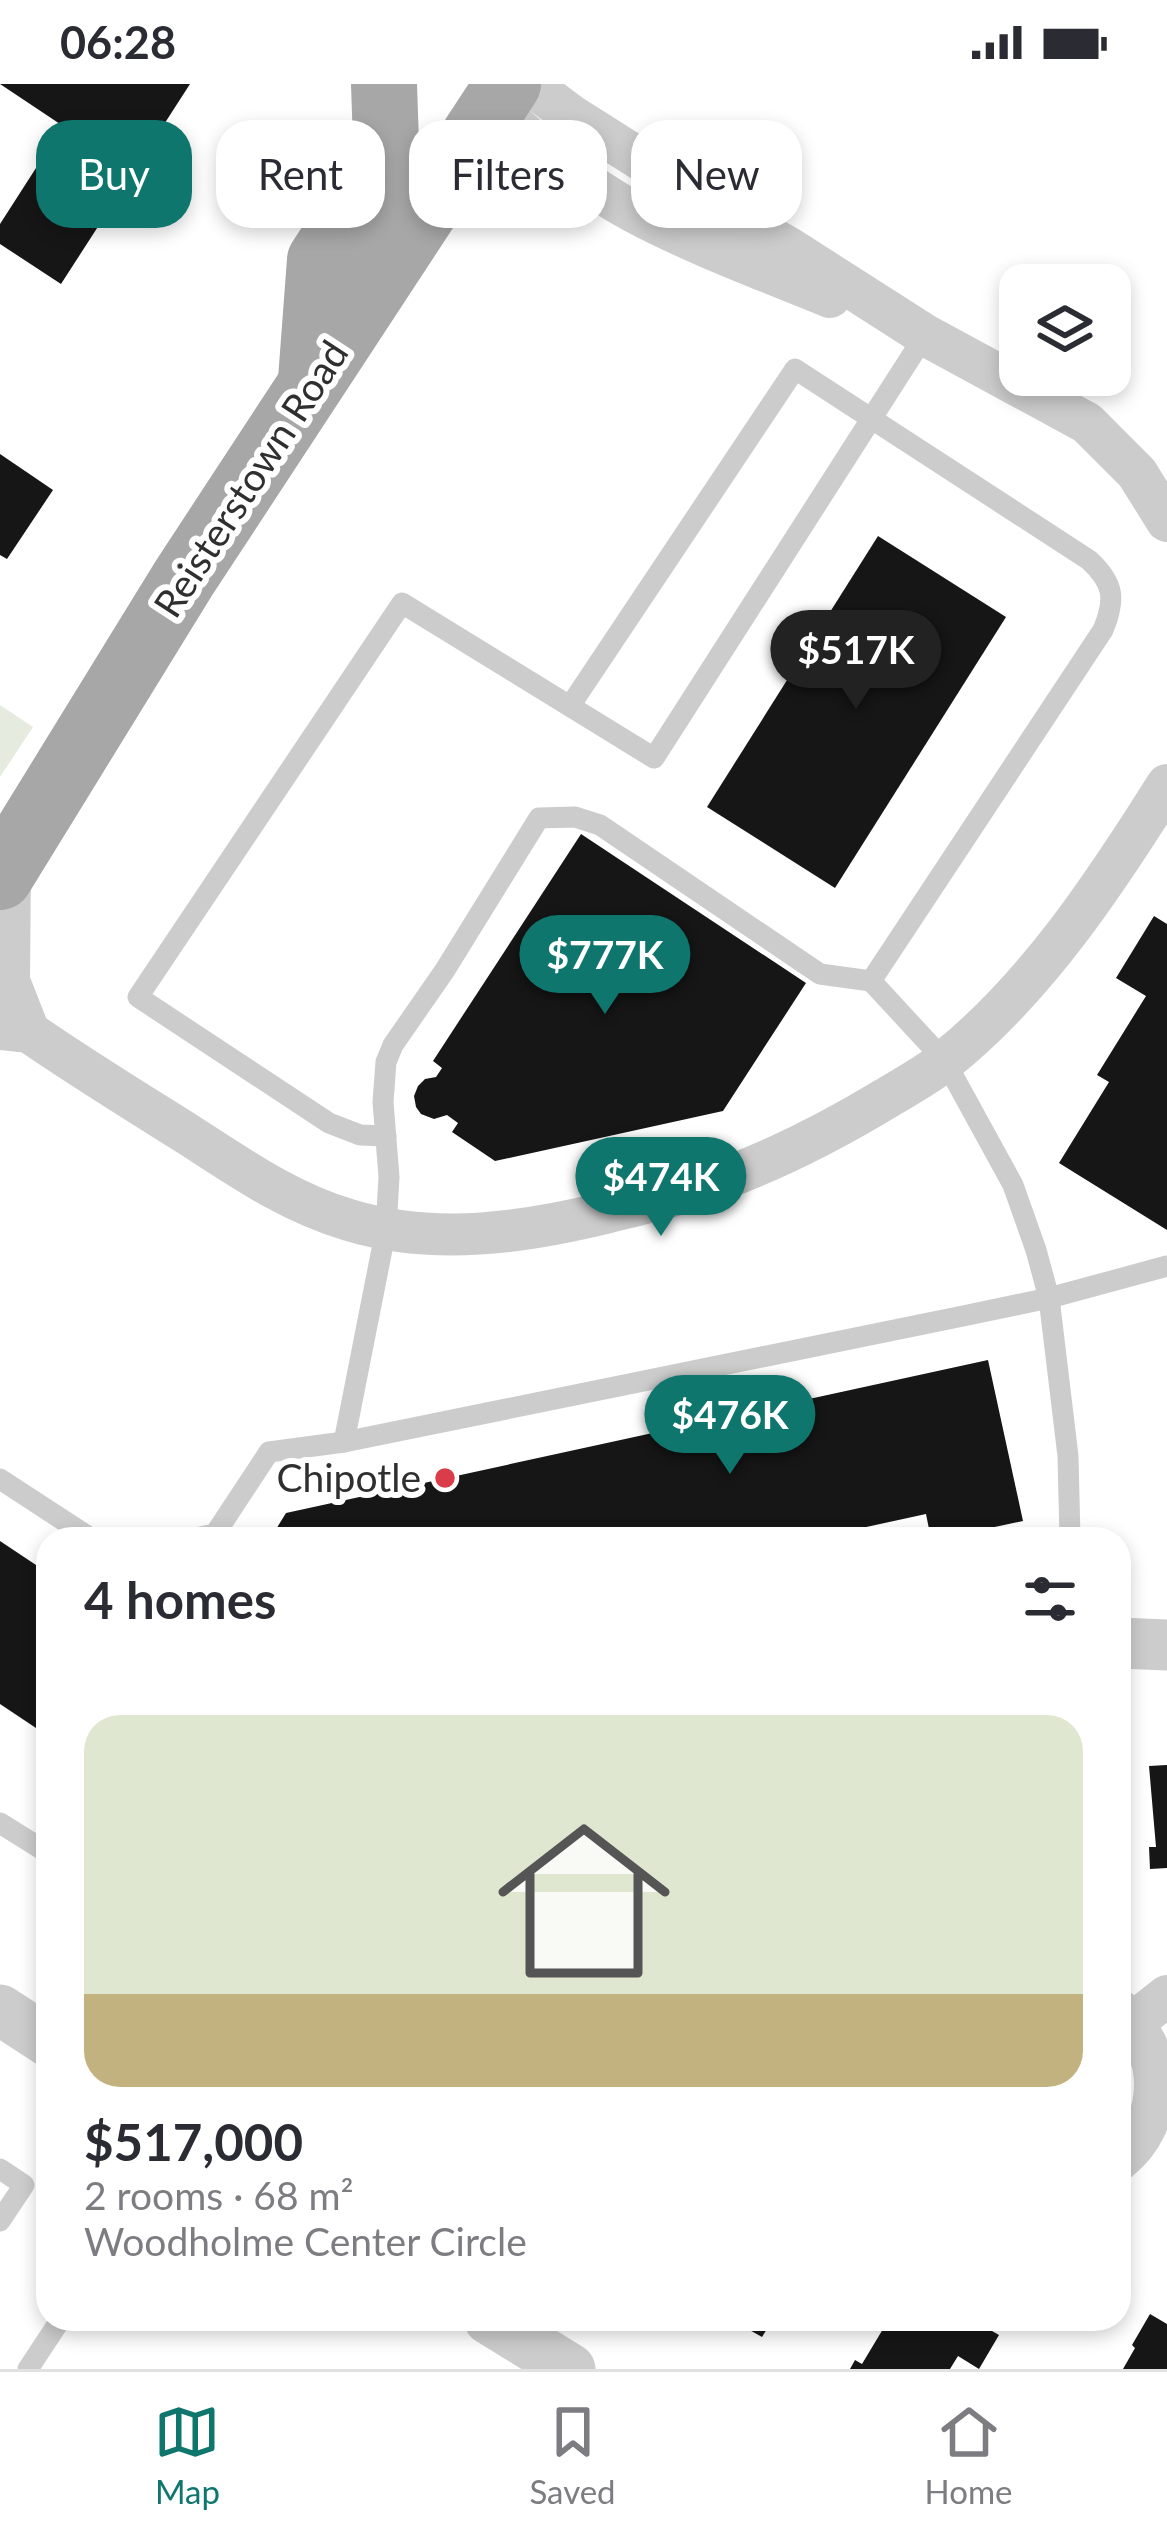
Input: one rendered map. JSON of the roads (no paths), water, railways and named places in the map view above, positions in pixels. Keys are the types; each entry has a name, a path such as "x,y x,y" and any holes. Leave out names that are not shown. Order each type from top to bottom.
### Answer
{"main road":[{"path":"310,390 320,260 374,177 386,143 384,84"},
{"name":"Reisterstown Road","path":"5,869 184,578 501,92"}],"street":[{"path":"501,92 547,155 631,210 710,248 926,335 1087,423 1137,472 1167,521"},
{"path":"5,869 14,1031 270,1186 319,1210 386,1229 482,1235 687,1192 764,1164 830,1132 945,1061 1048,954 1110,876 1167,785"},
{"path":"1131,1643 1167,1645"},
{"path":"1131,2148 1144,2136 1157,2104 1159,2073 1140,2009"},
{"path":"0,2010 36,2033"},
{"path":"508,2331 570,2369"}],"lane":[{"path":"386,1136 359,1135 329,1123 138,998 402,602 654,758 926,335"},
{"path":"570,706 795,368 1089,560 1109,583 1112,599 1103,630 871,981"},
{"path":"344,1442 386,1229 389,1177 383,1081 393,1045 446,970 539,818 575,818 600,825 820,974 871,981 945,1061 1013,1185 1049,1298 1068,1456 1070,1527"},
{"path":"220,1527 269,1452 344,1442 1049,1298 1167,1266"},
{"path":"0,1479 74,1527"},
{"path":"0,1823 36,1846"},
{"path":"0,2169 24,2186 0,2221"},
{"path":"28,2369 53,2331"}],"place":[{"name":"Chipotle","path":"445,1478"}]}
